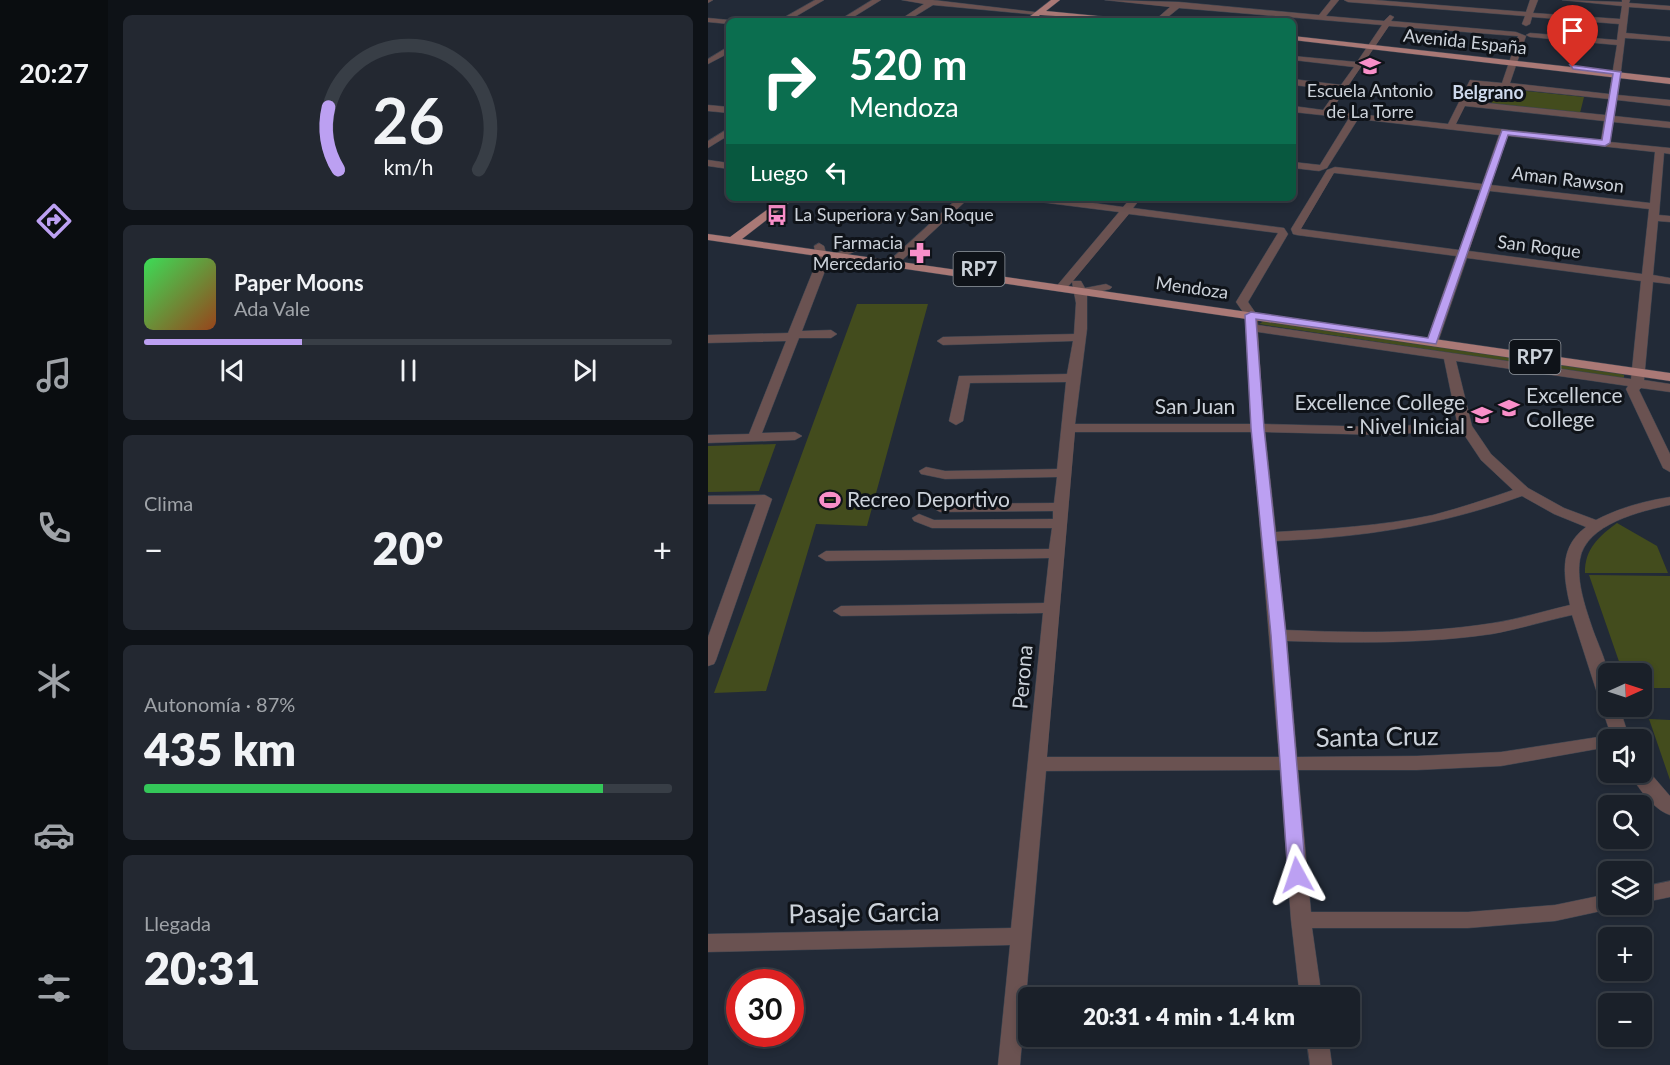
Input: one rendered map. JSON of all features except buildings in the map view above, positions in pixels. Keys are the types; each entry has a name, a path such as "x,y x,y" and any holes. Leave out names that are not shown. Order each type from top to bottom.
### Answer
{"main road":[{"path":"1032,18 1056,0"},
{"path":"1039,13 1095,18"},
{"name":"Avenida España","path":"1296,37 1670,79"},
{"path":"736,238 786,201"},
{"name":"Mendoza","path":"708,230 736,238 821,253 851,250 896,261 1040,285 1073,286"},
{"name":"Mendoza","path":"708,237 736,238"},
{"name":"Mendoza","path":"837,255 1073,286 1249,317 1433,338 1638,374 1670,377"},
{"name":"Mendoza","path":"1106,287 1249,317"},
{"name":"Mendoza","path":"1638,374 1670,369"}],"street":[{"path":"787,18 820,0"},
{"path":"847,18 877,0"},
{"path":"906,0 1039,13"},
{"path":"1109,0 1176,6 1270,10 1321,18 1523,34 1670,39"},
{"path":"1162,18 1183,0"},
{"path":"1321,18 1335,0"},
{"path":"1348,0 1623,22"},
{"path":"1505,86 1534,0"},
{"path":"1566,0 1626,2 1670,8"},
{"path":"907,18 933,1"},
{"path":"1605,143 1614,97 1626,2"},
{"path":"1326,112 1373,46 1397,4"},
{"path":"1263,18 1270,10"},
{"path":"708,20 726,22"},
{"path":"708,62 726,52"},
{"path":"1296,58 1360,65"},
{"path":"708,62 726,64"},
{"path":"1296,82 1343,88"},
{"path":"1450,126 1473,82 1670,103"},
{"path":"1462,103 1670,125"},
{"path":"708,108 726,110"},
{"path":"1296,109 1665,151 1654,212 1638,374 1632,389 1670,468"},
{"path":"1309,987 1300,920 1278,635 1249,317 1251,303 1289,231 1359,116"},
{"path":"1433,338 1505,132"},
{"path":"708,145 726,133"},
{"path":"708,164 726,166"},
{"name":"Aman Rawson","path":"1296,165 1486,187 1654,212 1670,219"},
{"path":"896,261 961,201"},
{"name":"San Roque","path":"1056,201 1670,281"},
{"path":"1073,286 1134,201"},
{"path":"754,437 793,336 821,253 837,255 851,250"},
{"path":"1073,286 1106,287"},
{"name":"Perona","path":"1009,1065 1068,428 1079,337 1073,286"},
{"path":"1249,317 1449,356 1638,374 1670,388"},
{"path":"708,339 831,334"},
{"path":"943,341 1079,337"},
{"path":"1449,356 1465,426 1486,457 1524,491 1559,511 1598,526"},
{"path":"1638,374 1670,449"},
{"path":"956,421 964,379 1073,378"},
{"name":"San Juan","path":"1068,428 1258,428 1384,431 1465,426"},
{"path":"708,439 795,436"},
{"path":"926,471 945,475 1064,473"},
{"path":"1268,537 1328,534 1394,526 1458,513 1524,491"},
{"path":"708,500 765,499 711,640 708,660"},
{"path":"1598,668 1571,583 1572,556 1582,540 1598,526 1624,512 1670,501"},
{"path":"940,508 1060,515"},
{"path":"919,518 932,524 1060,515"},
{"path":"826,556 1057,553"},
{"path":"841,611 1052,608"},
{"path":"1278,635 1351,638 1429,636 1495,628 1579,608"},
{"name":"Santa Cruz","path":"1037,764 1417,763 1501,759 1598,743"},
{"path":"1646,783 1670,808"},
{"path":"1652,893 1670,889"},
{"path":"1300,920 1468,920 1555,913 1598,904"},
{"name":"Pasaje Garcia","path":"708,944 1021,936"},
{"path":"1319,1047 1321,1065"}],"green space":[{"path":"1499,88 1584,97 1580,113 1491,104"},
{"name":"Recreo Deportivo","path":"857,304 928,304 867,526 816,524 766,691 714,693"},
{"path":"1264,321 1620,373 1624,375 1624,379 1259,324"},
{"path":"776,444 759,491 708,492 708,446"},
{"path":"1617,523 1657,546 1668,573 1585,573 1590,550 1604,533"},
{"path":"1589,575 1670,576 1670,688 1652,688 1652,663 1620,663"},
{"path":"1649,719 1670,720 1670,780"}],"place":[{"name":"Escuela Antonio de La Torre","path":"1370,66"},
{"name":"La Superiora y San Roque","path":"777,215"},
{"name":"Farmacia Mercedario","path":"920,253"},
{"name":"Excellence College","path":"1509,408"},
{"name":"Excellence College - Nivel Inicial","path":"1482,415"},
{"name":"Recreo Deportivo","path":"830,500"}],"district":[{"name":"Belgrano","path":"1488,93"}],"route":[{"path":"1297,875 1278,635 1258,428 1251,315 1432,342 1505,132 1605,143 1617,72 1573,67"}]}
